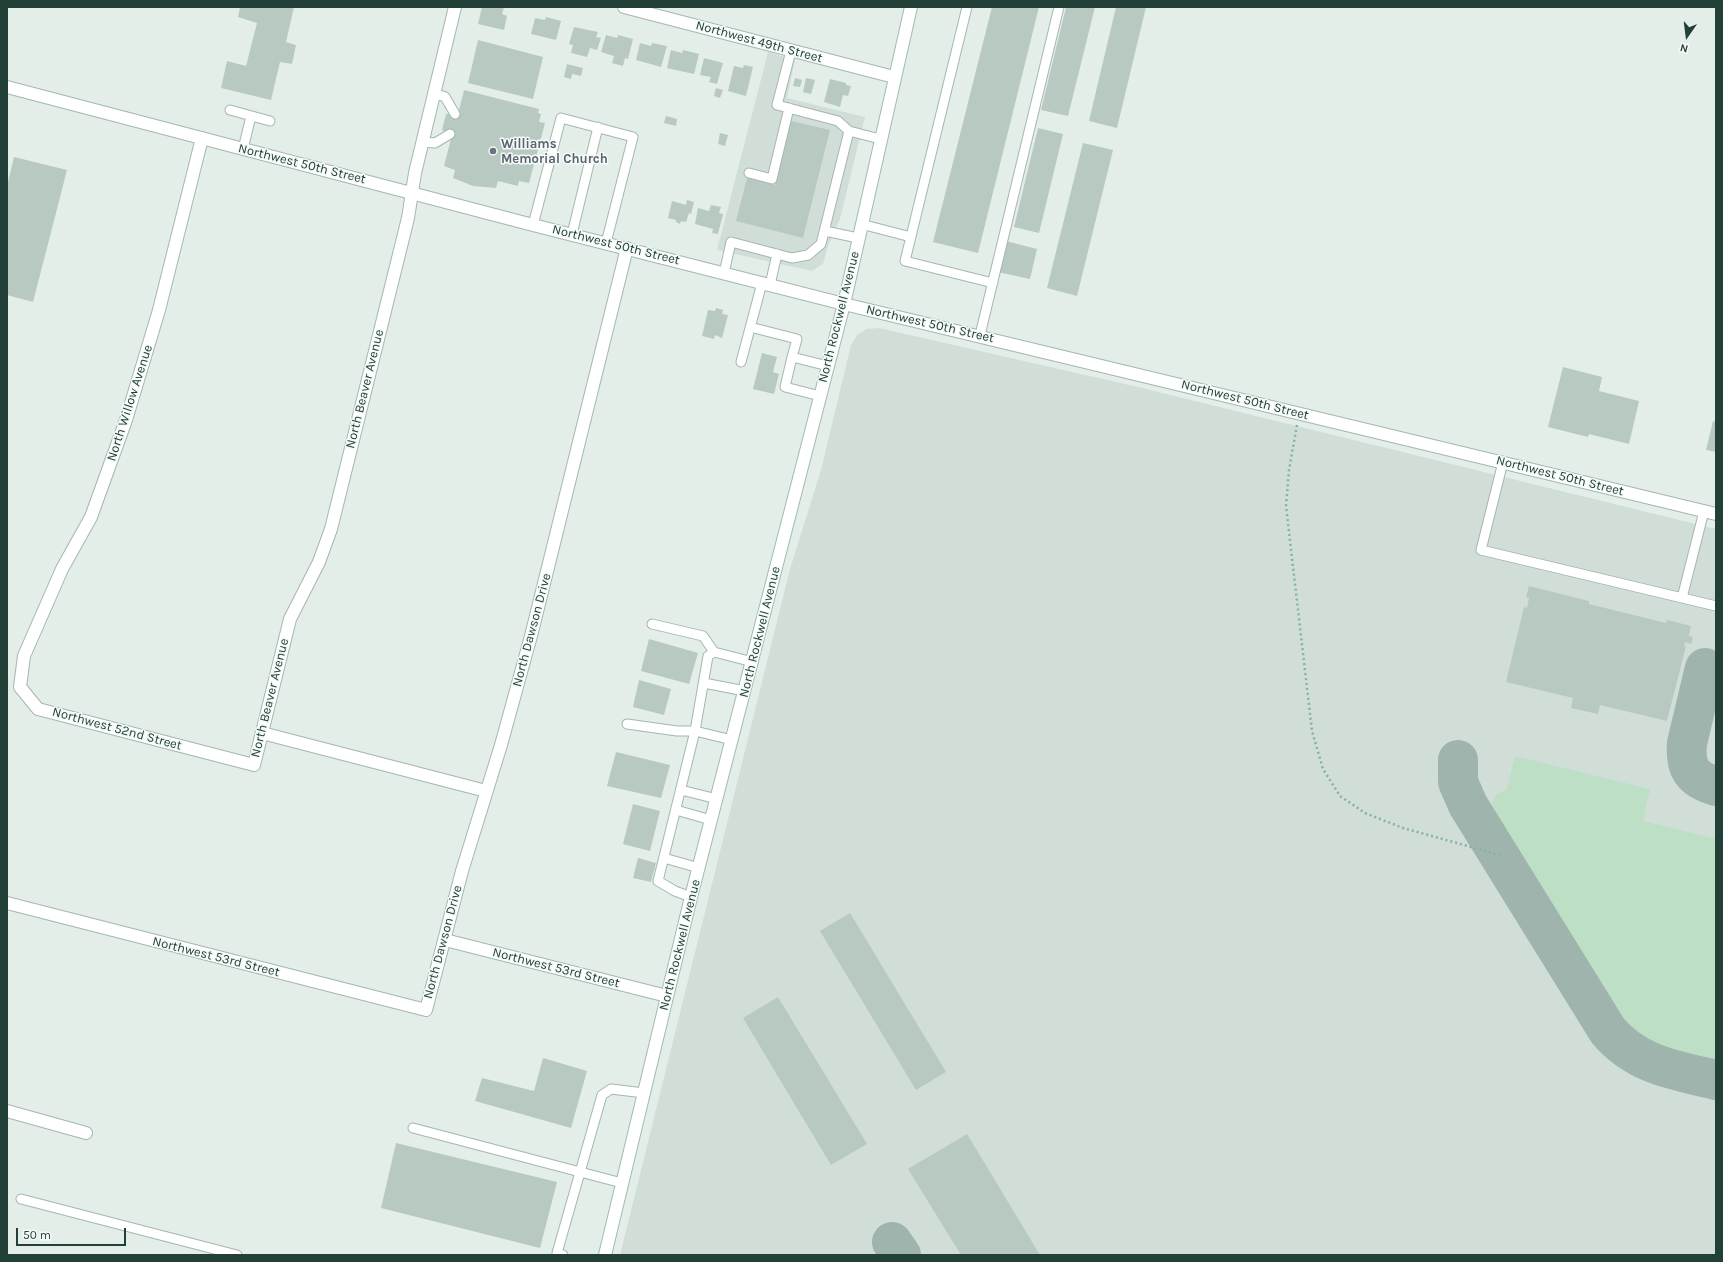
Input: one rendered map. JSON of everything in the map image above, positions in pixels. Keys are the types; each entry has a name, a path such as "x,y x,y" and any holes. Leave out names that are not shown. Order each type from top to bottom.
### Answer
{"street":[{"name":"North Beaver Avenue","path":"254,764 290,619 319,562 331,529 408,218 422,142 455,7"},
{"name":"Northwest 49th Street","path":"624,7 894,77"},
{"name":"North Rockwell Avenue","path":"605,1255 691,898 844,304 911,7"},
{"name":"Northwest 50th Street","path":"7,88 412,192 533,225 844,304 980,335 1716,514"},
{"name":"North Willow Avenue","path":"24,656 62,569 91,517 126,420 160,310 202,138"},
{"name":"North Dawson Drive","path":"426,1010 462,871 531,636 627,248"},
{"name":"Northwest 52nd Street","path":"24,656 20,687 38,709 254,764"},
{"path":"262,733 486,791"},
{"name":"Northwest 53rd Street","path":"7,903 426,1010"},
{"name":"Northwest 53rd Street","path":"445,940 667,996"},
{"path":"7,1111 86,1133"}],"lane":[{"path":"967,7 905,261 993,283"},
{"path":"980,335 1059,7"},
{"path":"791,51 777,105 838,121 849,131 880,139"},
{"path":"434,93 445,97 455,114"},
{"path":"749,173 772,179 789,108"},
{"path":"230,110 270,121"},
{"path":"243,149 251,116"},
{"path":"533,225 562,118 633,137 606,243"},
{"path":"572,234 598,127"},
{"path":"724,273 731,242 792,258 808,255 821,244 849,131"},
{"path":"422,142 435,143 450,134"},
{"path":"861,224 911,236"},
{"path":"825,231 858,238"},
{"path":"741,362 750,327 777,254"},
{"path":"750,327 797,339 785,387 820,396"},
{"path":"792,357 828,366"},
{"path":"1503,462 1481,550 1716,606"},
{"path":"1682,598 1704,512"},
{"path":"652,624 703,636 714,652 753,662"},
{"path":"691,898 658,881 695,731 708,656 714,652"},
{"path":"704,683 745,691"},
{"path":"626,724 677,731 695,731 732,740"},
{"path":"681,790 717,799"},
{"path":"676,810 711,820"},
{"path":"664,858 699,868"},
{"path":"563,1255 556,1253 602,1095 611,1089 644,1093"},
{"path":"413,1128 622,1183"},
{"path":"21,1199 237,1255"}],"path":[{"path":"1299,413 1288,470 1286,506 1312,731 1323,769 1340,796 1365,813 1403,828 1500,855"}],"shaded area":[{"path":"768,52 795,60 787,98 865,117 840,219 828,246 823,264 812,271 717,250"},
{"path":"879,328 1138,387 1716,529 1716,1255 620,1255 790,569 821,470 851,345 857,335 867,329"}],"green space":[{"path":"1515,756 1650,789 1643,821 1716,839 1716,1063 1673,1053 1648,1043 1626,1026 1616,1013 1490,808 1496,795 1507,789"}],"building":[{"path":"240,7 294,7 286,42 296,45 292,64 280,62 271,100 221,88 227,61 246,66 257,23 238,17"},
{"path":"482,7 504,7 502,14 507,16 504,30 478,24"},
{"path":"992,7 1039,7 978,253 933,242"},
{"path":"1066,7 1095,7 1068,116 1041,110"},
{"path":"1116,7 1146,7 1117,128 1089,121"},
{"path":"546,17 561,21 556,40 531,34 535,18 545,20"},
{"path":"574,27 598,32 596,37 601,38 597,50 590,48 587,57 571,53 573,45 569,44"},
{"path":"606,35 617,38 618,35 633,39 628,59 625,58 623,66 612,63 614,56 601,52"},
{"path":"478,40 543,57 533,99 468,83"},
{"path":"640,43 651,46 652,43 667,46 661,67 636,60"},
{"path":"671,50 682,53 683,50 699,54 694,74 667,68"},
{"path":"704,58 723,63 717,84 709,82 711,77 700,75"},
{"path":"567,64 583,68 581,76 572,74 571,79 564,77"},
{"path":"744,65 753,67 746,96 728,91 734,66 743,68"},
{"path":"795,78 802,80 800,87 793,86"},
{"path":"806,78 815,80 811,94 803,92"},
{"path":"830,79 846,83 846,85 851,86 848,96 843,95 840,107 824,102"},
{"path":"716,88 723,90 720,98 714,96"},
{"name":"Williams Memorial Church","path":"464,90 539,109 538,113 541,114 539,122 545,123 529,183 519,181 518,186 498,181 496,188 473,186 453,178 455,170 444,166 452,135 442,130 446,114 458,114"},
{"path":"666,116 677,119 676,126 664,123"},
{"path":"791,121 830,130 803,238 736,221 747,178 775,185"},
{"path":"1038,128 1063,134 1039,233 1014,227"},
{"path":"720,133 728,135 725,146 718,144"},
{"path":"1083,143 1113,150 1077,296 1047,288"},
{"path":"14,157 67,170 33,302 7,295 7,186"},
{"path":"687,200 694,202 691,214 689,213 686,222 681,221 680,224 676,222 676,220 668,218 672,201 686,205"},
{"path":"711,205 721,207 719,213 723,214 718,234 712,233 713,229 695,224 698,208 709,211"},
{"path":"1006,241 1037,249 1030,279 998,272"},
{"path":"716,308 723,310 722,314 728,315 722,338 715,335 714,339 702,336 708,310 715,311"},
{"path":"762,353 777,357 773,372 779,374 774,394 753,389"},
{"path":"1563,367 1602,377 1599,391 1639,401 1629,444 1589,434 1588,437 1548,427"},
{"path":"1713,421 1716,422 1716,452 1706,450"},
{"path":"1529,586 1589,601 1589,604 1666,623 1667,620 1691,626 1689,636 1693,637 1691,644 1685,642 1684,646 1686,646 1667,721 1600,705 1598,714 1571,708 1573,698 1506,682 1524,607 1527,608 1529,598 1526,597"},
{"path":"649,639 698,653 689,684 641,671"},
{"path":"639,680 671,689 664,715 633,707"},
{"path":"616,752 670,765 661,798 607,786"},
{"path":"633,804 660,811 650,851 623,844"},
{"path":"638,858 656,863 651,882 633,878"},
{"path":"850,913 946,1072 916,1090 820,931"},
{"path":"778,997 867,1144 831,1165 743,1018"},
{"path":"543,1058 587,1071 571,1128 475,1101 482,1078 534,1091"},
{"path":"967,1134 1040,1255 961,1255 908,1169"},
{"path":"396,1143 557,1182 540,1248 381,1208"}],"taxiway":[{"path":"1705,668 1687,743 1687,759 1691,771 1695,776 1716,786"},
{"path":"1458,760 1458,782 1468,805 1608,1031 1631,1052 1644,1059 1671,1069 1716,1080"},
{"path":"892,1242 901,1255"}],"place":[{"name":"Williams Memorial Church","path":"493,151"}]}
